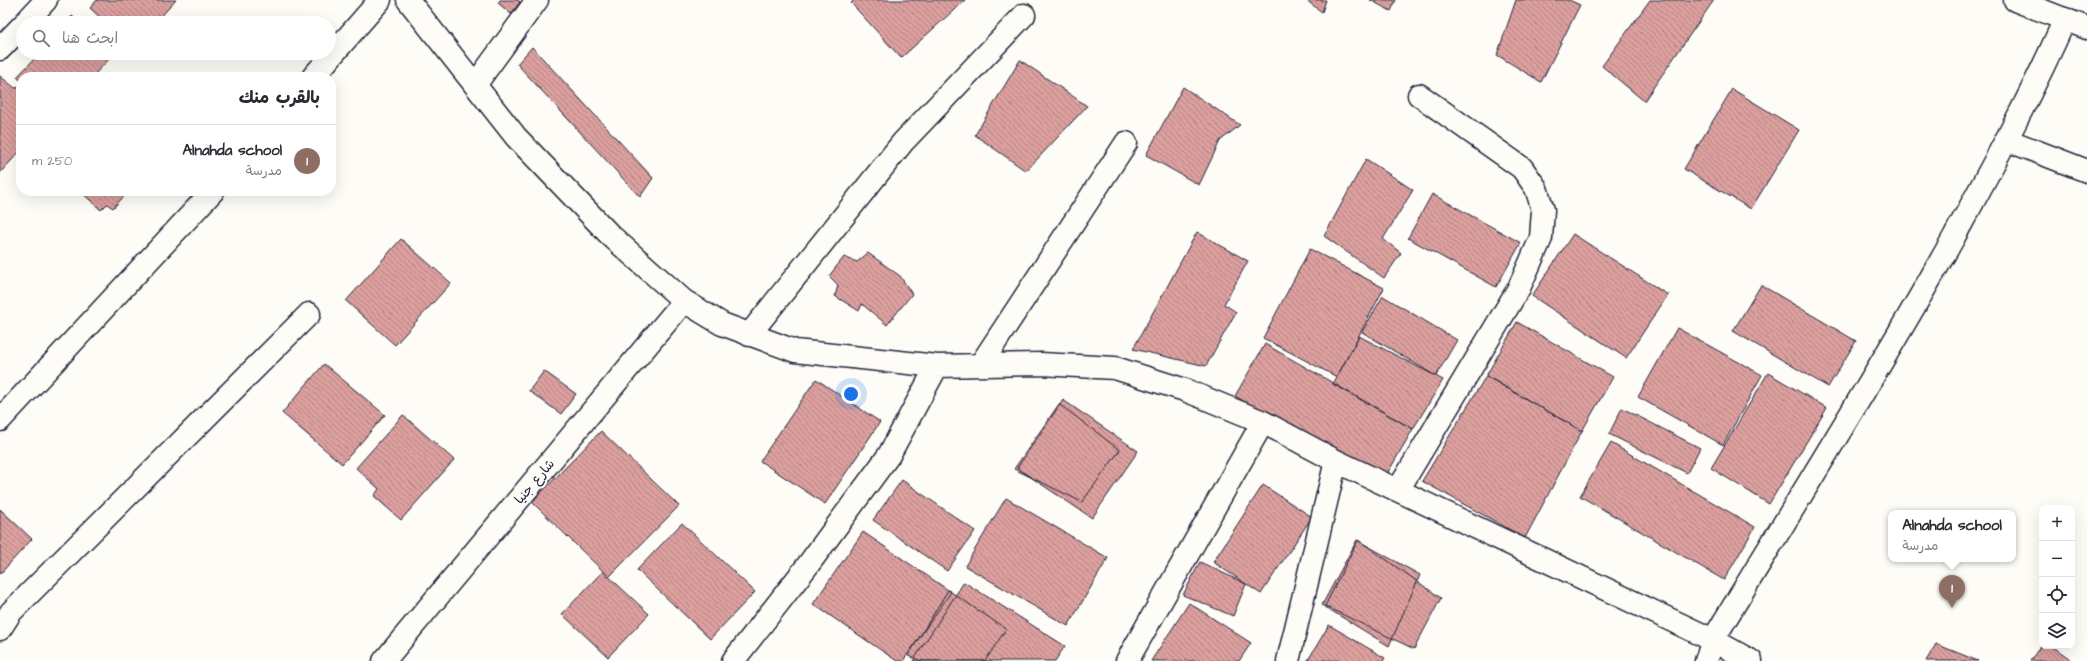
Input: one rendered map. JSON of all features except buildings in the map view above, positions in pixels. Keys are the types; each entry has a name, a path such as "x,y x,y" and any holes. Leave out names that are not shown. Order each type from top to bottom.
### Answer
{"street":[{"path":"31,16 46,0"},
{"path":"336,51 380,0"},
{"path":"408,0 516,137 610,236 684,301 722,324 795,351 937,366 1041,364 1115,368 1185,390 1263,422 1336,461 1712,640 1751,661"},
{"path":"475,85 537,0"},
{"path":"2015,0 2087,28"},
{"path":"750,335 903,142 1024,15"},
{"path":"1706,661 1712,640 1900,332 2007,140 2046,62 2064,20"},
{"path":"0,49 16,32"},
{"path":"317,72 328,60"},
{"path":"1398,490 1519,288 1540,238 1543,210 1536,188 1522,168 1419,95"},
{"path":"2007,140 2087,170"},
{"path":"981,364 1126,143"},
{"path":"0,420 208,196"},
{"name":"شارع جنيا","path":"384,661 684,301"},
{"path":"0,629 11,612 309,314"},
{"path":"733,661 808,565 889,455 937,366"},
{"path":"1127,661 1263,422"},
{"path":"1288,661 1336,461"}],"place":[{"name":"Alnahda school","path":"1952,608"}]}
